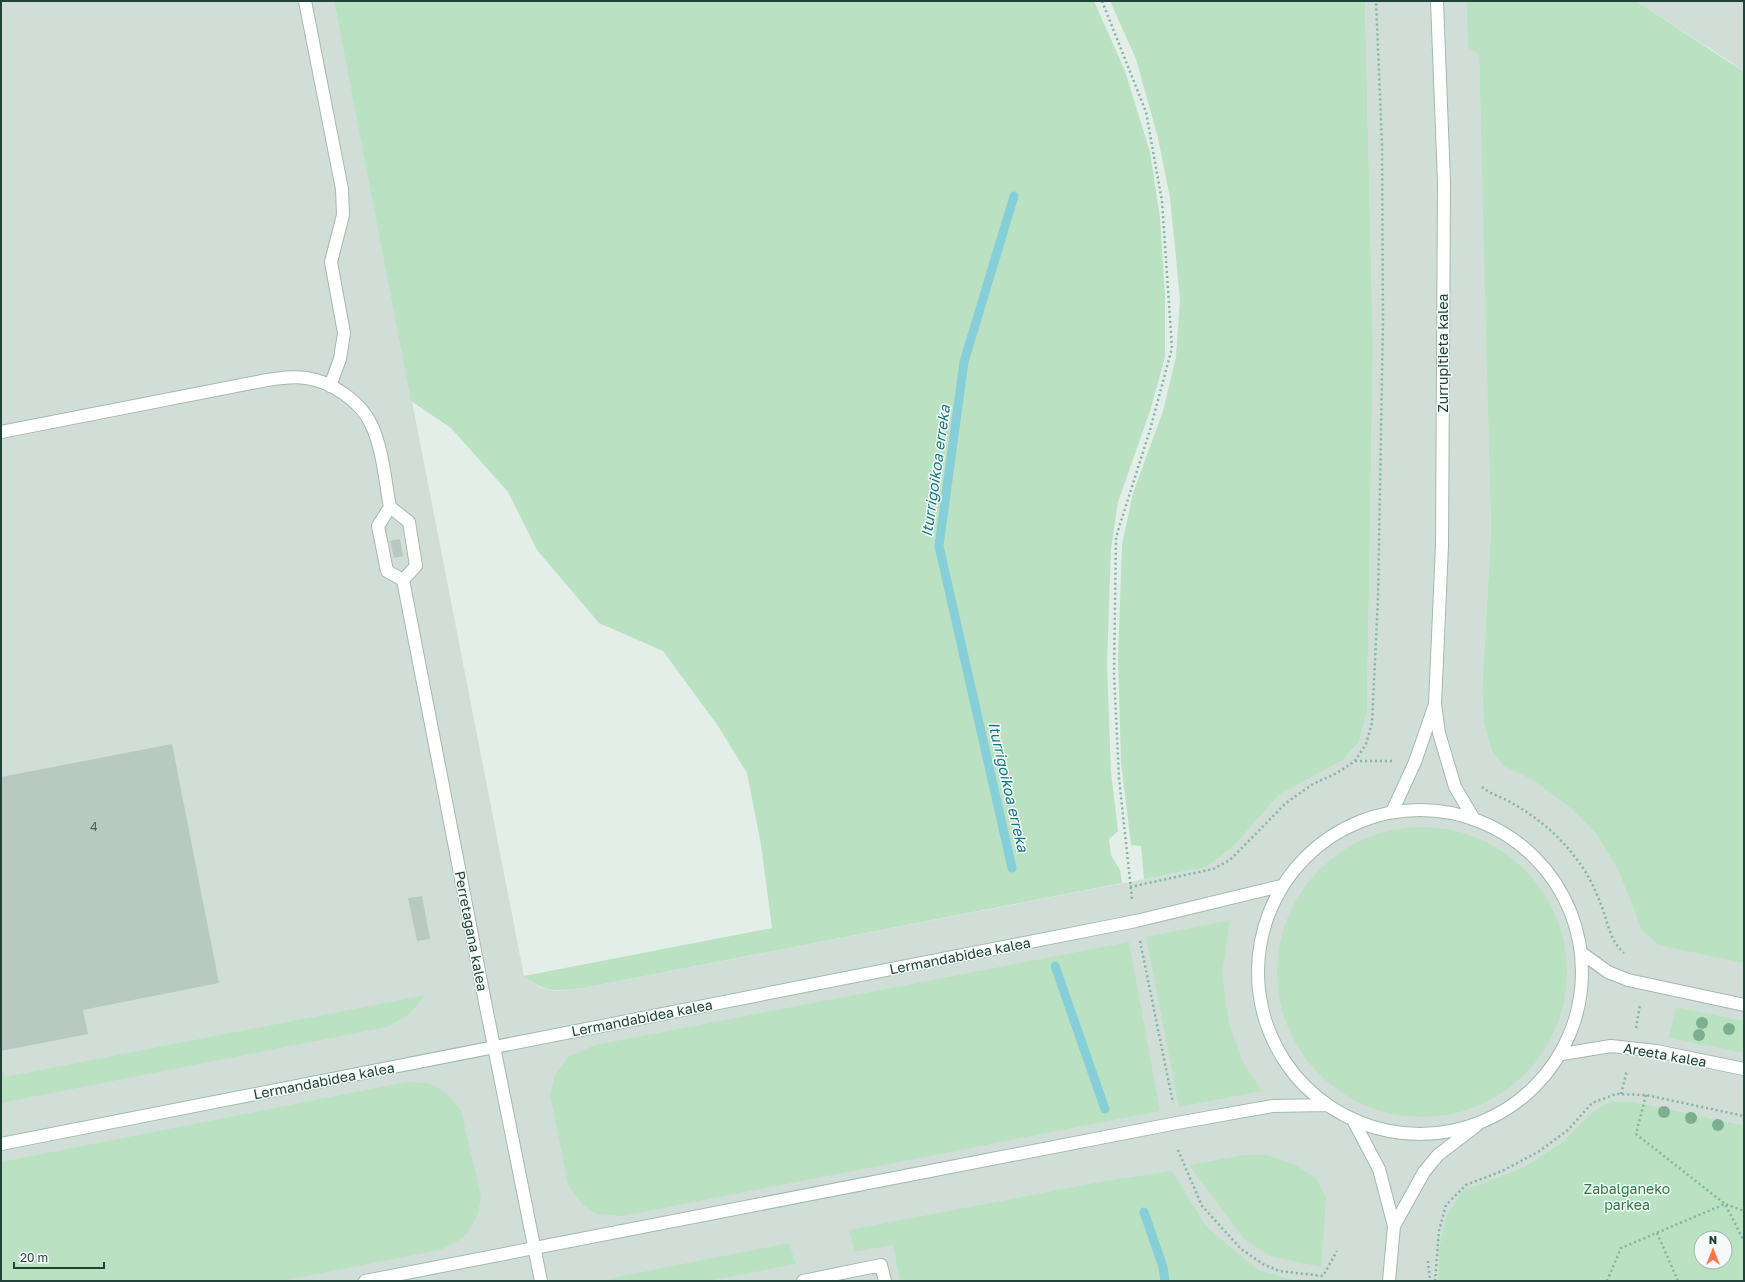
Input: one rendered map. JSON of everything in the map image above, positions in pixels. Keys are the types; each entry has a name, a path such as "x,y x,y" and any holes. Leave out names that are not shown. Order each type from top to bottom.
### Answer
{"street":[{"path":"305,1 342,189 343,215 331,262 344,333 340,359 330,386"},
{"name":"Zurrupitieta kalea","path":"1437,1 1444,182 1442,530 1435,704 1439,732 1455,787 1474,819"},
{"path":"1,432 267,380 290,377 308,378 330,386 355,403 371,423 377,441 390,508 409,522 416,566 403,580 387,571 378,526 390,508"},
{"name":"Perretagana kalea","path":"403,580 541,1281"},
{"name":"Zurrupitieta kalea","path":"1392,812 1415,762 1435,704"},
{"path":"1394,1226 1424,1172 1438,1155 1476,1126 1510,1108 1539,1084 1562,1054 1573,1031 1580,1006 1583,980 1582,954 1571,912 1559,886 1536,857 1507,835 1474,819 1448,812 1420,809 1392,812 1349,826 1311,851 1281,886 1264,924 1257,964 1260,1005 1273,1044 1296,1078 1326,1106 1353,1120 1393,1133 1435,1134 1476,1126"},
{"name":"Lermandabidea kalea","path":"1,1144 1136,921 1281,886"},
{"path":"1582,954 1608,972 1628,980 1744,1005"},
{"name":"Areeta kalea","path":"1562,1054 1611,1046 1656,1051 1744,1069"},
{"path":"365,1281 1177,1123 1273,1106 1326,1106"},
{"path":"1353,1120 1379,1169 1394,1226 1389,1281"},
{"path":"804,1281 881,1265 885,1281"}],"path":[{"path":"1102,1 1146,112 1162,201 1172,348 1150,430 1116,537 1114,681 1119,778 1132,900"},
{"path":"1130,887 1213,869 1230,860 1286,803 1313,784 1337,773 1355,761 1366,744 1372,723 1378,598 1383,322 1382,144 1376,1"},
{"path":"1355,761 1415,762"},
{"path":"1479,783 1483,788 1534,816 1555,833 1578,861 1602,907 1609,931 1617,948 1629,958"},
{"path":"1136,921 1177,1123"},
{"path":"1621,1094 1645,984"},
{"path":"1435,1281 1439,1231 1446,1205 1466,1185 1502,1171 1538,1152 1568,1130 1592,1104 1616,1094 1646,1095 1744,1116"},
{"path":"1646,1095 1636,1134 1692,1177 1724,1204 1744,1211"},
{"path":"1178,1150 1202,1206 1241,1249 1263,1264 1279,1271 1323,1276 1337,1251"},
{"path":"1607,1281 1621,1248 1724,1204"},
{"path":"1724,1204 1744,1241"},
{"path":"1657,1233 1678,1281"},
{"path":"1428,1261 1430,1281"}],"shaded area":[{"path":"1,1 334,1 524,976 541,988 556,991 583,988 1207,867 1234,846 1279,795 1343,760 1359,742 1367,711 1373,348 1365,1 1466,1 1468,48 1479,53 1486,303 1491,530 1482,690 1484,724 1492,752 1503,766 1534,781 1570,808 1596,834 1617,868 1635,913 1744,949 1744,1125 1635,1102 1610,1101 1592,1112 1561,1143 1525,1166 1462,1191 1446,1216 1439,1247 1438,1281 1,1281"},
{"path":"1636,1 1744,1 1744,72 1729,61"}],"green space":[{"path":"334,1 1094,1 1125,71 1150,152 1160,218 1165,295 1165,357 1151,408 1118,502 1111,549 1107,664 1111,772 1118,831 1109,839 1111,855 1120,870 1122,883 583,988 552,990 532,982 524,976 772,928 761,845 747,773 718,726 663,651 599,623 537,550 508,492 451,428 411,401"},
{"path":"1110,1 1365,1 1373,348 1367,711 1359,742 1343,760 1279,795 1234,846 1207,867 1144,879 1141,846 1131,845 1121,762 1118,659 1122,544 1133,493 1163,411 1176,357 1180,299 1170,198 1158,138 1136,59"},
{"path":"1466,1 1636,1 1744,72 1744,963 1658,945 1642,930 1617,868 1596,834 1570,808 1534,781 1503,766 1492,752 1484,724 1482,690 1491,530 1479,54 1468,48"},
{"path":"1422,827 1450,830 1477,838 1514,860 1534,880 1556,917 1564,944 1567,972 1564,1000 1556,1027 1534,1064 1514,1084 1477,1106 1450,1114 1422,1117 1394,1114 1367,1106 1330,1084 1310,1064 1288,1027 1280,1000 1277,972 1280,944 1288,917 1310,880 1330,860 1367,838 1394,830"},
{"path":"1230,920 1222,974 1229,1024 1244,1064 1262,1091 1179,1107 1146,937"},
{"path":"1129,942 1160,1111 622,1216 597,1214 582,1204 568,1185 550,1095 555,1075 568,1057 595,1045"},
{"path":"426,995 407,1016 387,1027 1,1103 1,1065 4,1077"},
{"path":"1676,1007 1744,1021 1744,1053 1669,1038"},
{"path":"406,1082 428,1083 445,1092 461,1110 481,1197 477,1217 467,1234 456,1242 440,1250 281,1281 1,1281 1,1162"},
{"name":"Zabalganeko parkea","path":"1610,1101 1635,1102 1744,1125 1744,1281 1438,1281 1439,1247 1446,1216 1462,1191 1525,1166 1561,1143 1592,1112"},
{"path":"1244,1155 1267,1155 1296,1165 1316,1178 1326,1198 1321,1267 1270,1256 1244,1239 1189,1165"},
{"path":"1172,1171 1206,1226 1258,1270 1296,1281 900,1281 893,1245 855,1252 849,1230 1105,1181"},
{"path":"789,1243 796,1264 708,1281 606,1281 612,1278"}],"building":[{"path":"400,539 403,556 394,558 390,541"},
{"path":"172,744 219,983 83,1010 88,1034 1,1051 1,777"},
{"path":"422,896 430,939 417,941 408,898"}],"waterway":[{"name":"Iturrigoikoa erreka","path":"1012,868 939,546 964,362 1014,196"},
{"name":"Iturrigoikoa erreka","path":"1055,966 1105,1109"},
{"name":"Iturrigoikoa erreka","path":"1144,1212 1163,1267 1165,1281"}]}
